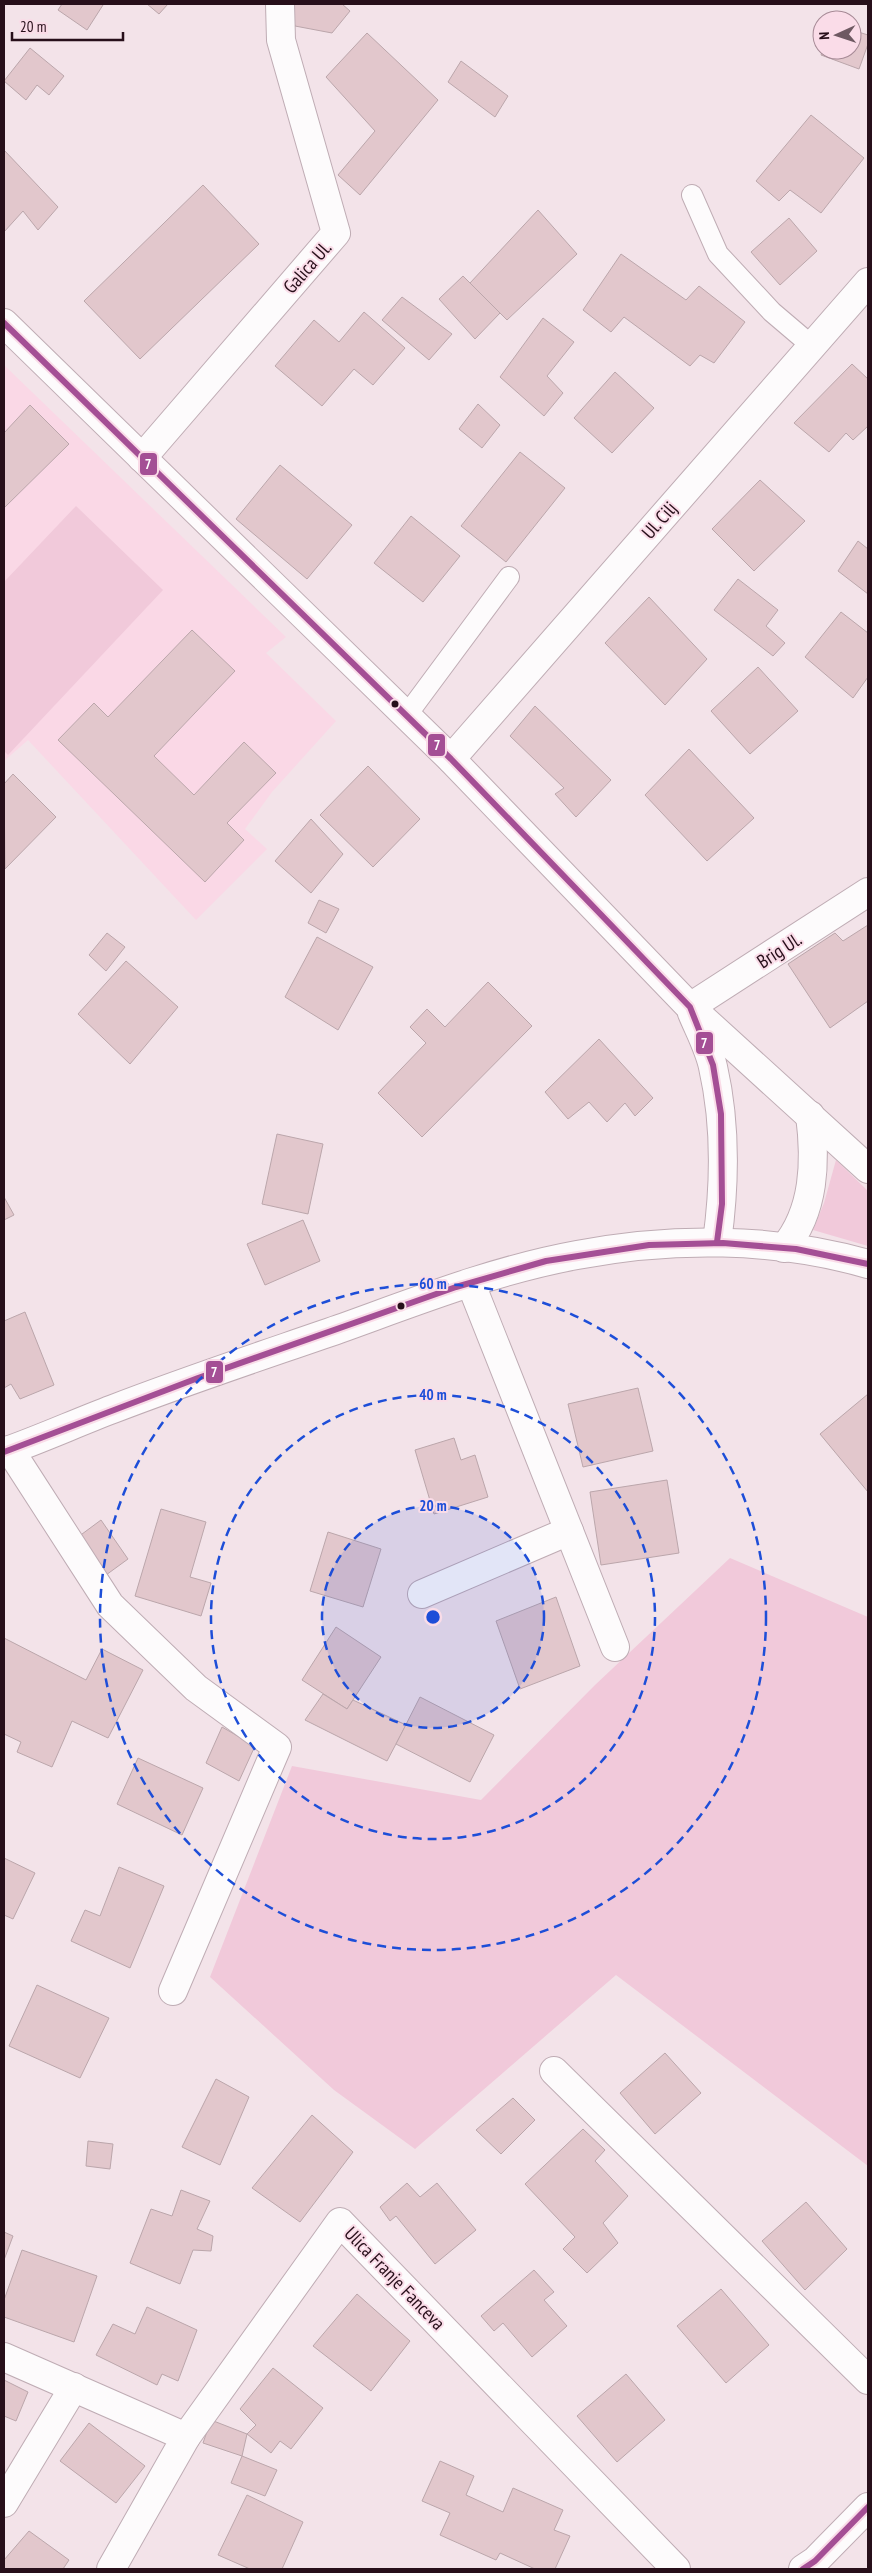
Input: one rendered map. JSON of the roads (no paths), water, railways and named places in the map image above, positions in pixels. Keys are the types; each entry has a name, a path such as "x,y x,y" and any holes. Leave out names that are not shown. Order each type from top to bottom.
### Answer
{"street":[{"name":"Galica Ul.","path":"142,458 336,233 281,40 280,4"},
{"name":"Ul. Cilj","path":"450,759 868,282"},
{"path":"4,323 450,759 690,1007 868,1170"},
{"name":"Brig Ul.","path":"690,1007 868,892"},
{"path":"690,1007 713,1065 722,1114 722,1204 717,1242"},
{"path":"784,1248 796,1234 806,1208 812,1172 813,1139 810,1115"},
{"path":"173,1991 276,1747 196,1688 110,1605 7,1451 114,1408 471,1284 576,1255 648,1245 717,1242 784,1248 868,1264"},
{"path":"471,1284 615,1647"},
{"path":"422,1594 569,1531"},
{"path":"554,2071 868,2380"},
{"name":"Ulica Franje Fanceva","path":"111,2569 186,2438 340,2222 676,2569"},
{"path":"4,2357 186,2438"},
{"path":"4,2502 74,2387"},
{"path":"810,2566 868,2507"}],"lane":[{"path":"692,195 718,254 772,312 812,346"},
{"path":"406,716 510,577"}]}
